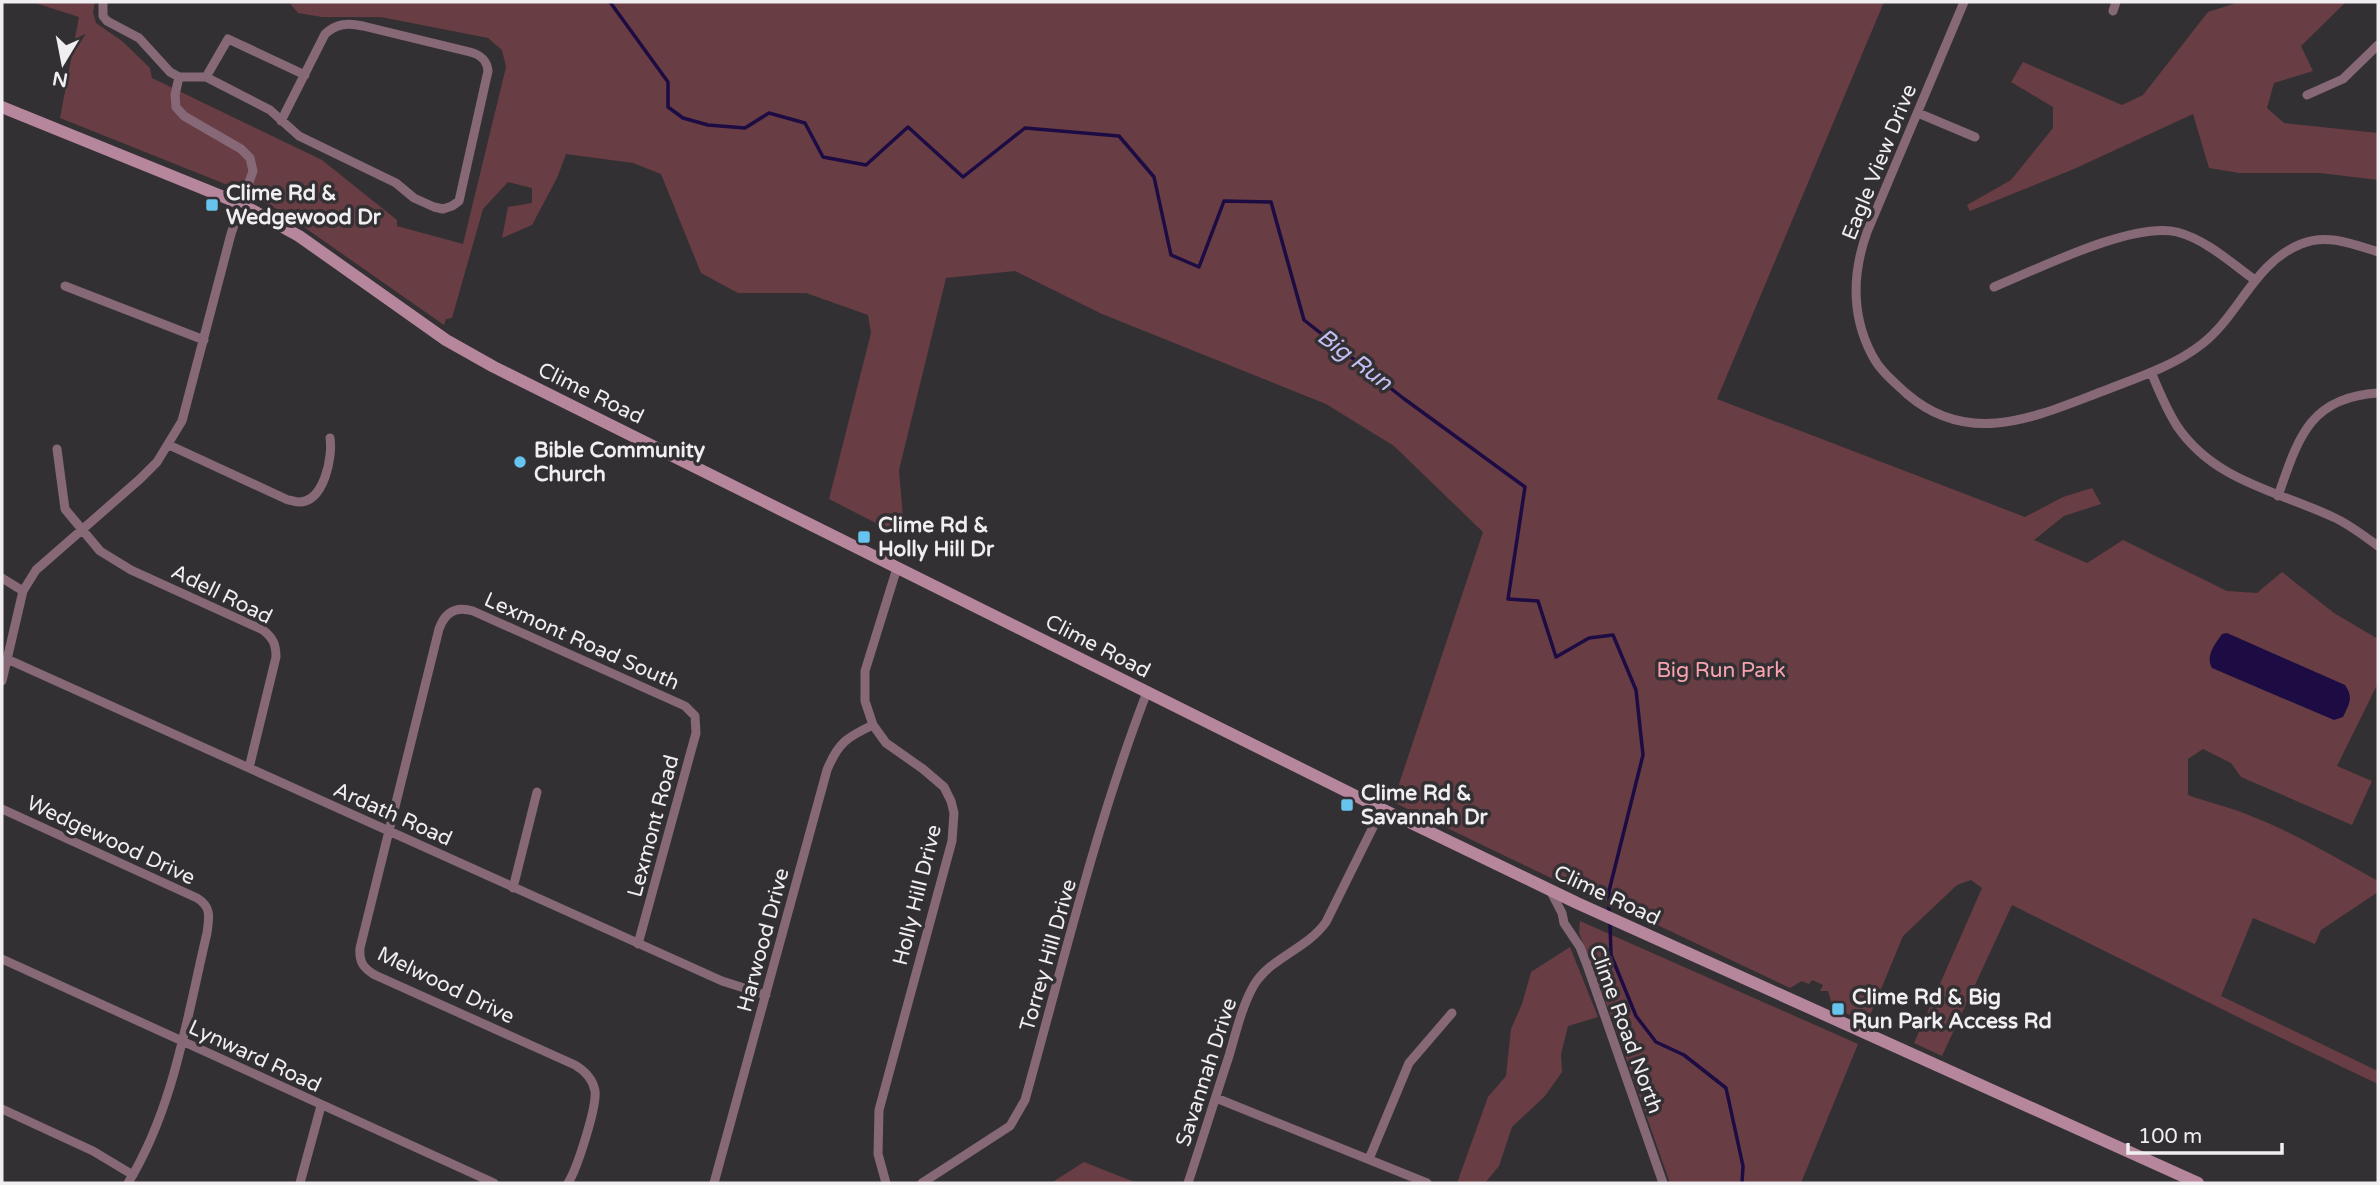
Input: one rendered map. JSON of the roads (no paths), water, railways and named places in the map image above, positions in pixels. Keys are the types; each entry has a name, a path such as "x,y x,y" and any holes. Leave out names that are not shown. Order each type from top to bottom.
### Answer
{"main road":[{"name":"Clime Road","path":"2,107 241,204 299,236 407,314 494,367 1382,809 1644,934 2198,1183"}],"street":[{"name":"Eagle View Drive","path":"1964,2 1867,232 1857,268 1855,292 1860,325 1876,362 1887,376 1912,398 1933,411 1959,421 1998,424 2039,416 2187,355 2223,322 2262,270 2279,255 2312,240 2325,239 2348,242 2378,252"},
{"path":"102,5 107,22 139,38 170,72 179,77 206,77 270,110 281,121 299,136 396,183 414,198 443,209 459,201 488,71 487,65 477,54 348,23 333,26 325,34 281,121"},
{"path":"206,77 228,39 305,75"},
{"path":"2307,95 2343,79 2378,45"},
{"path":"2,681 23,591 36,570 140,480 169,445 182,421 231,234 253,171 250,158 241,149 184,116 176,107 175,95 179,77"},
{"path":"1918,113 1975,137"},
{"path":"1994,287 2143,230 2177,232 2205,244 2255,280"},
{"path":"65,286 204,340"},
{"path":"2151,372 2178,428 2214,464 2236,479 2335,518 2378,546"},
{"path":"2278,496 2295,449 2310,422 2337,402 2362,394 2378,393"},
{"path":"169,445 288,500 299,502 310,499 318,490 332,452 330,438"},
{"path":"57,449 65,509 82,529"},
{"name":"Adell Road","path":"82,529 100,551 118,564 271,636 276,646 276,657 249,768"},
{"name":"Holly Hill Drive","path":"887,1183 878,1154 879,1110 952,841 954,813 944,787 886,743 873,725 865,701 865,671 897,568"},
{"path":"2,578 23,591"},
{"name":"Lexmont Road South","path":"450,612 461,608 473,611 685,706 695,716"},
{"name":"Melwood Drive","path":"450,612 439,629 360,948 362,965 375,975 584,1071 595,1093 578,1160 568,1183"},
{"name":"Ardath Road","path":"7,659 638,944 722,981 766,996"},
{"name":"Torrey Hill Drive","path":"922,1183 1010,1126 1025,1100 1127,743 1147,692"},
{"name":"Lexmont Road","path":"638,944 696,733 695,716"},
{"name":"Harwood Drive","path":"714,1183 827,770 839,746 873,725"},
{"path":"513,888 537,793"},
{"name":"Wedgewood Drive","path":"2,809 204,902 210,915 208,933 163,1108 131,1179"},
{"name":"Savannah Drive","path":"1188,1183 1242,1014 1255,984 1281,959 1317,934 1326,922 1382,809"},
{"name":"Clime Road North","path":"1551,890 1564,923 1580,947 1587,965 1663,1183"},
{"name":"Lynward Road","path":"2,958 494,1183"},
{"path":"1369,1159 1409,1063 1452,1013"},
{"path":"1216,1098 1427,1183"},
{"path":"300,1183 321,1106"},
{"path":"2,1109 93,1151 131,1179"}],"waterway":[{"name":"Big Run","path":"610,2 668,82 668,107 683,118 708,125 745,128 769,113 805,123 823,157 866,165 908,127 963,177 1025,128 1119,136 1154,177 1171,255 1199,267 1224,201 1271,202 1304,320 1403,398 1525,487 1508,599 1538,601 1556,657 1589,638 1613,635 1636,690 1643,755 1609,891 1609,915"},
{"name":"Big Run","path":"1610,923 1611,955 1636,1016 1656,1042 1684,1055 1726,1088 1743,1166 1742,1183"}],"place":[{"name":"Clime Rd & Wedgewood Dr","path":"212,205"},
{"name":"Bible Community Church","path":"520,462"},
{"name":"Clime Rd & Holly Hill Dr","path":"864,537"},
{"name":"Clime Rd & Savannah Dr","path":"1347,805"},
{"name":"Clime Rd & Big Run Park Access Rd","path":"1838,1009"}],"park label":[{"name":"Big Run Park","path":"1721,670"}]}
